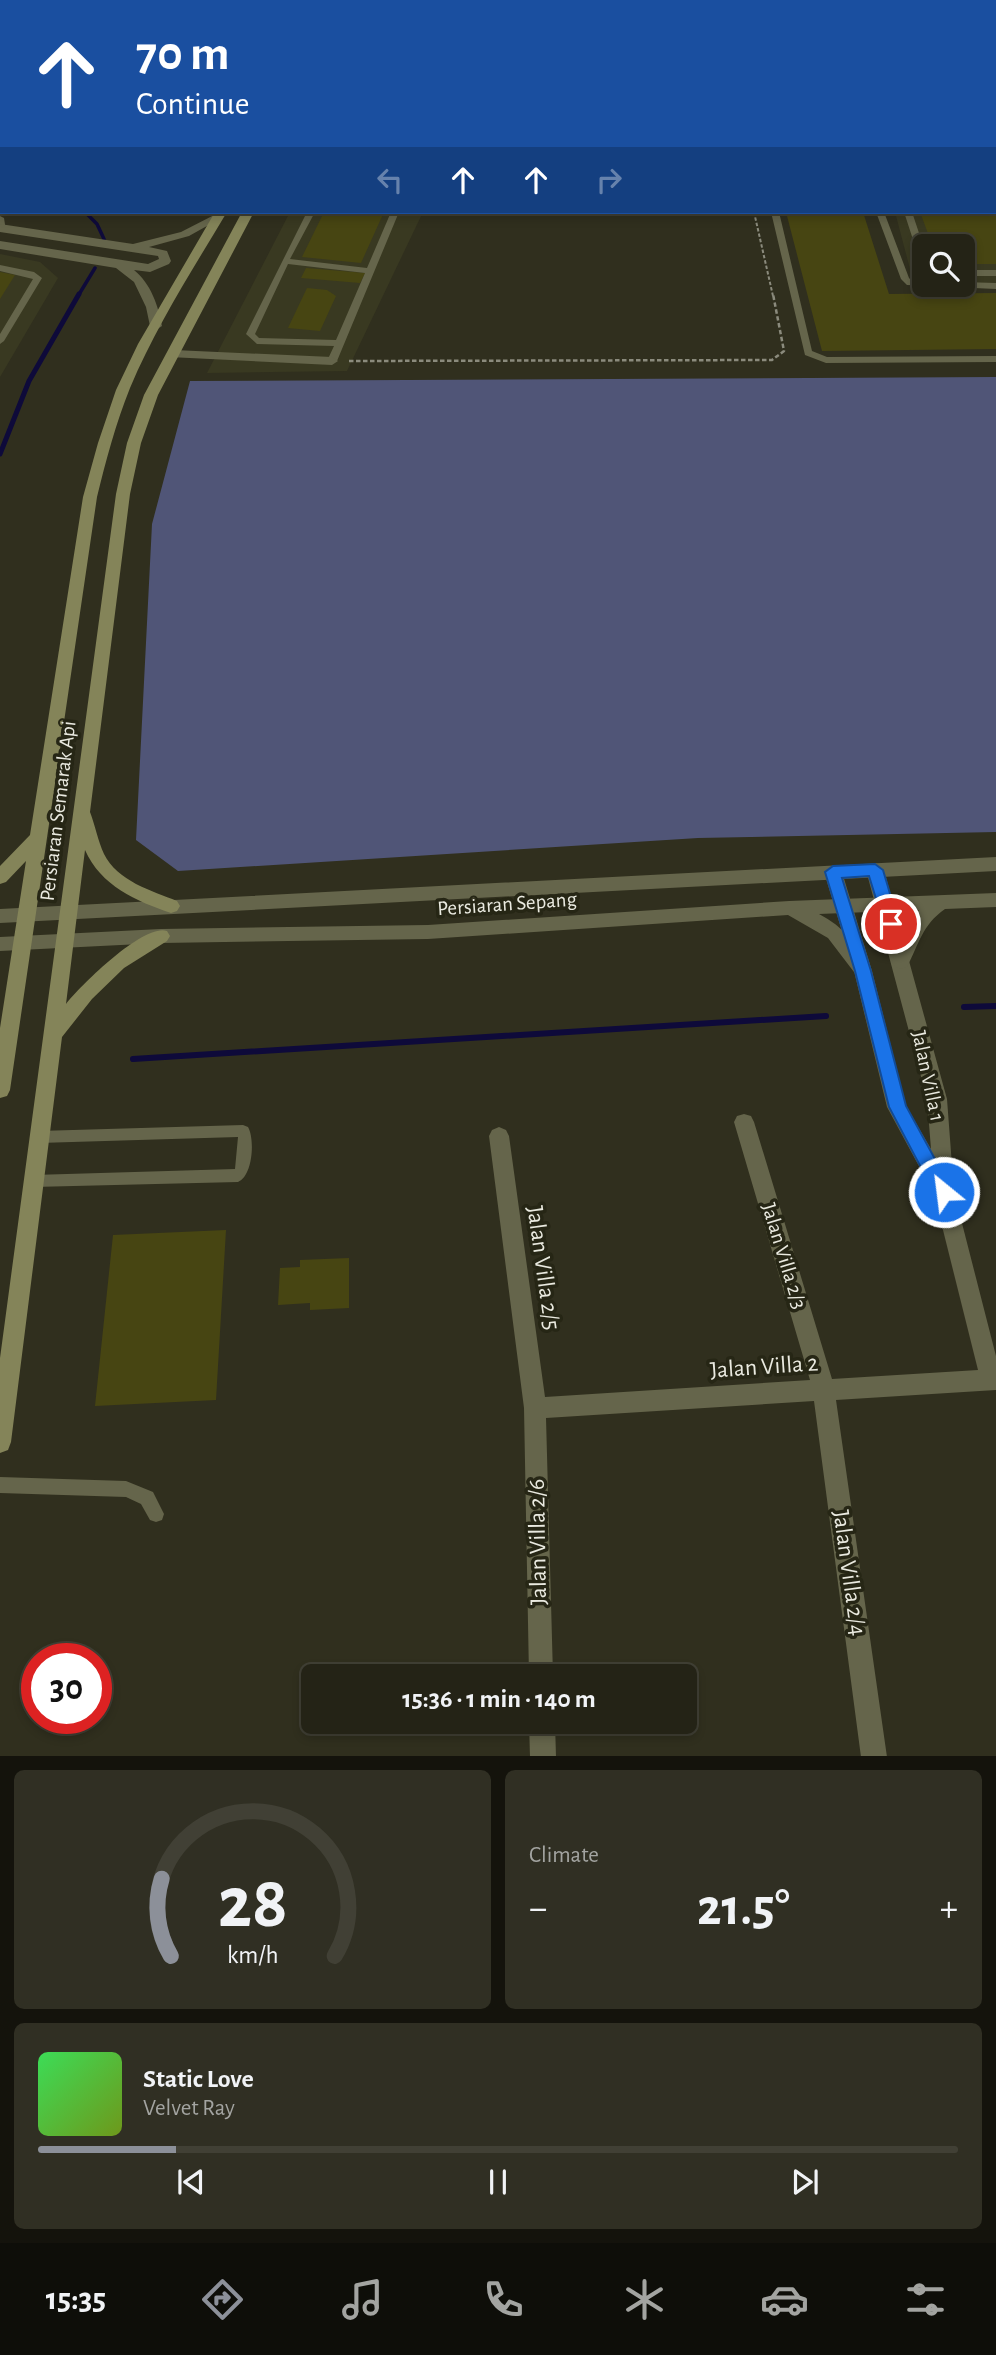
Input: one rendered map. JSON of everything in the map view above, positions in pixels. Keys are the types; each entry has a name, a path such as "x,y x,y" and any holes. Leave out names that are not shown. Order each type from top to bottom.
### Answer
{"main road":[{"name":"Persiaran Semarak Api","path":"0,1090 4,1027 21,943 90,497 105,440 124,388 220,214"},
{"name":"Persiaran Semarak Api","path":"0,1442 123,494 134,443 151,396 247,214"},
{"path":"81,808 100,863 108,872 119,882 171,906"},
{"path":"0,877 37,839"},
{"path":"51,1036 85,993 118,963 161,936"}],"street":[{"path":"133,248 169,240 208,223 220,214"},
{"path":"0,245 150,268 165,261 163,254 1,225"},
{"path":"120,265 139,281 152,307 156,326"},
{"path":"174,354 332,361"},
{"name":"Persiaran Sepang","path":"0,916 996,864"},
{"name":"Jalan Villa 1","path":"875,870 937,1099 944,1192 993,1379"},
{"name":"Jalan Villa 1","path":"833,872 863,971 897,1107 944,1192"},
{"name":"Persiaran Sepang","path":"0,944 161,936 428,932 789,908 996,900"},
{"path":"901,962 905,944 918,922 940,903"},
{"path":"789,908 832,929 848,945 863,971"},
{"name":"Jalan Villa 2/3","path":"744,1122 824,1390"},
{"name":"Jalan Villa 2/5","path":"499,1136 535,1408"},
{"name":"Jalan Villa 2","path":"535,1408 993,1379"},
{"name":"Jalan Villa 2/4","path":"824,1390 874,1756"},
{"name":"Jalan Villa 2/6","path":"535,1408 541,1664"},
{"path":"542,1734 543,1756"}],"lane":[{"path":"121,0 175,0"},
{"path":"310,214 250,334 257,341 340,343"},
{"path":"332,361 394,214"},
{"path":"775,214 808,353 826,360 996,359"},
{"path":"881,214 905,279 910,283 996,286"},
{"path":"909,214 915,234"},
{"path":"285,261 370,271"},
{"path":"0,268 38,278 0,341"},
{"path":"975,273 996,273"},
{"path":"33,1181 238,1176 242,1171 245,1134 243,1131 39,1137"},
{"path":"0,1485 126,1489 146,1498 156,1514"}],"path":[{"path":"332,361 772,360 784,351 784,342 754,214"}],"shaded area":[{"path":"289,214 422,214 347,371 207,373"},
{"path":"896,214 996,214 996,286 975,287 975,234 912,234 912,277"},
{"path":"0,254 40,262 58,278 0,377"},
{"path":"996,377 996,832 698,838 178,871 136,840 152,524 190,381"}],"building":[{"path":"323,214 383,214 361,263 302,257"},
{"path":"787,214 864,214 889,294 912,294 912,297 975,297 975,293 996,293 996,349 822,351"},
{"path":"921,214 996,214 996,264 975,264 975,234 928,234"},
{"path":"306,268 365,273 360,283 301,278"},
{"path":"0,272 15,275 0,299"},
{"path":"307,288 327,290 336,296 320,331 288,328"},
{"path":"226,1230 216,1400 95,1406 113,1235"},
{"path":"349,1258 349,1308 310,1310 310,1303 278,1305 280,1268 300,1267 300,1260"}],"waterway":[{"path":"87,214 97,224 104,239"},
{"path":"78,296 95,268"},
{"path":"0,454 29,381 79,294"},
{"path":"964,1007 996,1006"},
{"path":"133,1059 826,1016"}],"route":[{"path":"891,924 875,870 833,872 863,971 897,1107 944,1192"}]}
